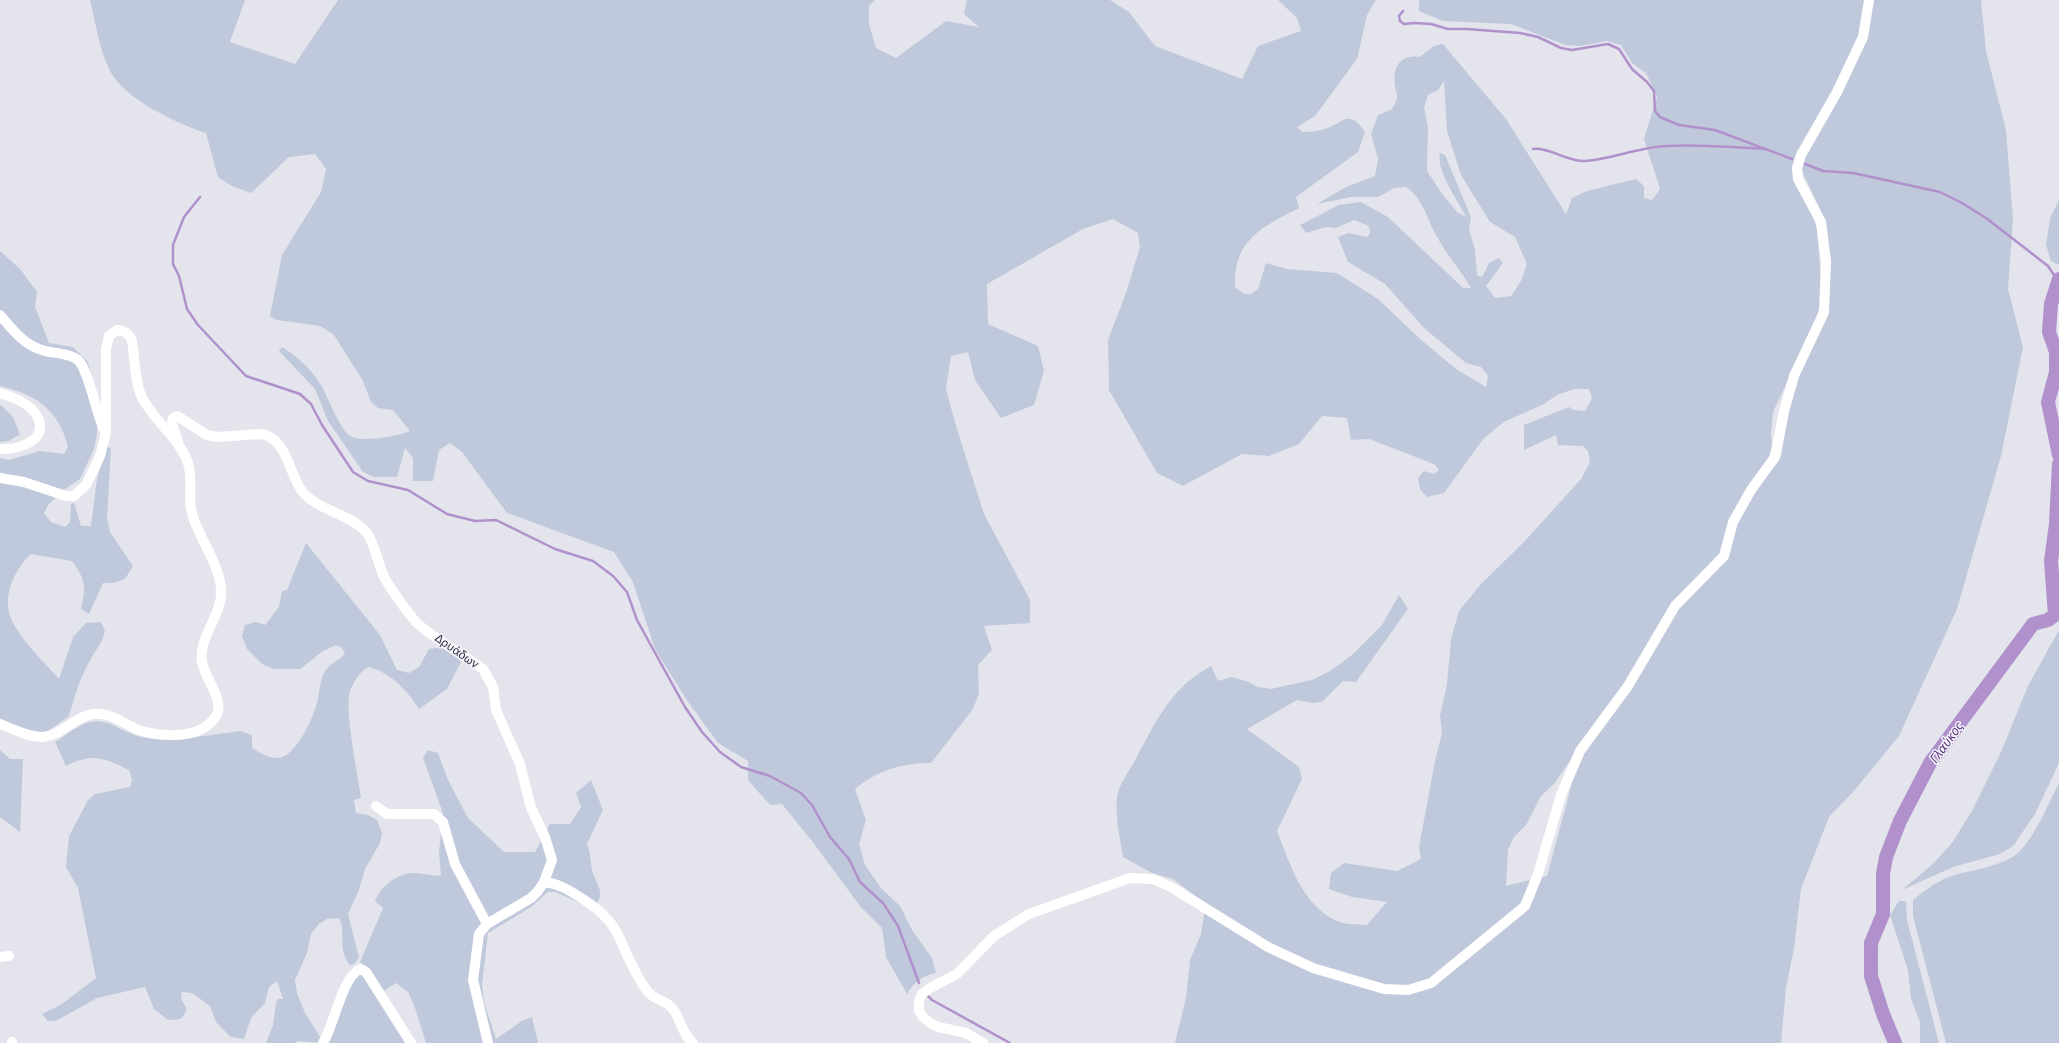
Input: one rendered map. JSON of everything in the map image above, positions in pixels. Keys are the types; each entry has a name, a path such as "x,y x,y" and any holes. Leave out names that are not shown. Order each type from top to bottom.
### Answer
{"street":[{"path":"983,1043 966,1033 938,1027 930,1023 923,1017 919,1008 919,1001 922,994 930,988 957,974 994,936 1029,914 1130,878 1153,879 1171,887 1268,947 1313,968 1395,991 1408,990 1431,983 1525,906 1538,874 1561,795 1580,751 1628,686 1675,606 1724,556 1733,522 1750,490 1775,457 1784,411 1794,376 1824,312 1826,261 1821,222 1798,179 1797,168 1801,155 1837,92 1863,37 1869,0"},
{"path":"0,315 14,332 33,346 43,351 72,356 78,360 84,368 98,416 106,433"},
{"path":"0,478 24,482 66,496 74,496 81,491 91,476 100,456 106,433 106,349 109,336 117,330 124,331 130,337 141,394 181,450 189,469 190,510 211,558 221,587 219,605 203,646 202,654 205,670 218,699 217,712 213,720 206,727 196,732 165,734 136,729 114,717 100,713 86,715 52,735 44,737 34,736 0,724"},
{"path":"0,393 24,403 37,415 40,430 39,435 28,444 19,448 0,449"},
{"name":"Δρυάδων","path":"181,450 172,423 174,417 180,418 207,435 226,437 261,434 268,435 274,439 281,448 302,490 311,500 348,519 366,533 386,582 417,623 483,669 493,687 496,710 520,764 531,808 545,837 551,855 550,867 544,882 531,898 487,924"},
{"path":"376,806 387,814 434,814 443,822 455,864 487,924 482,928 478,938 473,980 488,1043"},
{"path":"544,882 559,885 569,890 607,918 617,932 631,965 649,992 665,1002 674,1010 684,1033 693,1043"},
{"path":"324,1043 346,987 353,974 360,969 366,972 411,1043"}],"shaded area":[{"path":"90,0 245,0 230,42 295,64 338,0 875,0 869,6 869,24 876,48 896,58 946,21 979,27 964,14 967,0 1110,0 1129,12 1155,46 1242,79 1258,46 1301,31 1297,18 1278,0 1376,0 1367,15 1357,59 1315,116 1297,127 1302,132 1314,131 1325,129 1346,119 1350,119 1359,125 1365,132 1358,152 1296,197 1299,208 1273,222 1252,237 1245,246 1239,258 1235,287 1243,293 1250,295 1258,289 1266,263 1287,269 1337,273 1378,299 1419,338 1456,369 1486,387 1488,376 1481,367 1466,363 1424,328 1385,284 1348,262 1338,237 1349,233 1367,237 1370,233 1369,226 1354,220 1336,228 1326,227 1306,233 1300,225 1339,205 1361,202 1388,217 1463,288 1471,288 1439,240 1424,208 1412,192 1406,187 1394,188 1378,197 1351,197 1317,204 1346,187 1375,176 1378,159 1371,134 1378,115 1391,110 1397,100 1394,79 1396,68 1403,60 1407,58 1420,57 1434,46 1443,44 1506,119 1566,214 1572,198 1587,191 1636,179 1644,186 1644,198 1652,200 1660,189 1644,139 1657,97 1646,73 1632,63 1621,45 1607,41 1580,46 1565,45 1511,24 1443,21 1419,11 1419,0 1981,0 1986,51 2006,130 2013,219 2008,289 2023,347 2001,456 1957,609 1899,736 1854,791 1829,817 1801,889 1794,948 1786,988 1781,1043 1175,1043 1186,998 1190,960 1201,934 1206,904 1173,879 1152,873 1123,857 1117,812 1117,797 1119,788 1157,720 1184,685 1211,666 1218,681 1231,677 1249,682 1258,687 1271,689 1312,680 1330,671 1352,655 1382,625 1399,595 1408,609 1356,682 1343,681 1322,702 1312,703 1297,700 1247,729 1299,767 1302,779 1277,831 1292,870 1306,894 1325,914 1337,921 1348,924 1367,925 1387,902 1352,897 1329,889 1331,873 1344,863 1397,871 1421,859 1419,847 1435,761 1442,733 1440,716 1447,684 1451,639 1459,611 1481,584 1523,543 1581,479 1590,462 1588,451 1583,446 1558,445 1556,435 1524,450 1524,425 1569,407 1574,410 1585,411 1592,398 1589,389 1574,389 1557,395 1544,404 1504,422 1484,438 1444,493 1427,497 1420,489 1418,478 1424,471 1434,474 1439,470 1434,464 1369,439 1351,440 1347,418 1322,416 1299,444 1269,456 1242,454 1183,486 1157,473 1109,390 1108,340 1126,293 1140,247 1138,233 1113,219 1083,229 987,284 988,324 1038,346 1044,371 1034,405 1001,418 975,380 968,352 951,356 946,389 984,514 1030,600 1030,623 984,626 992,650 978,665 979,693 973,709 931,763 910,764 882,772 855,789 866,820 859,844 865,865 881,888 900,906 912,930 932,958 936,973 919,980 907,994 886,957 882,928 860,906 815,845 782,804 770,805 748,780 748,761 718,743 686,699 655,649 633,582 614,552 507,513 462,452 450,443 439,450 433,481 413,481 413,458 405,448 397,477 374,477 363,472 328,421 315,389 279,351 282,347 299,359 313,374 321,385 342,426 350,436 371,439 389,437 410,431 393,410 378,408 371,402 363,381 334,335 320,326 277,320 270,316 282,255 321,192 326,169 315,154 289,157 251,193 232,186 218,177 206,133 167,117 139,101 117,81 110,71 103,54","holes":["1444,81 1447,131 1461,175 1490,222 1515,237 1527,264 1521,281 1511,296 1495,298 1486,286 1503,263 1499,258 1489,263 1482,277 1477,275 1475,249 1469,230 1471,217 1445,155 1440,153 1441,169 1448,186 1466,217 1457,212 1443,195 1427,171 1428,128 1424,107 1428,95 1438,90","1795,156 1825,220 1829,279 1828,316 1798,378 1789,412 1781,457 1768,460 1772,445 1771,433 1773,412 1815,323 1820,305 1821,283 1817,229 1813,215 1793,173","1583,742 1547,876 1506,886 1508,849 1514,837 1526,825 1541,796 1554,784"]},
{"path":"2059,200 2059,265 2051,261 2046,245 2050,218"},
{"path":"0,251 20,269 37,292 35,307 49,343 73,347 88,362 97,396 97,434 94,449 80,479 65,489 49,504 44,513 51,522 65,527 70,522 71,504 74,503 81,526 91,526 97,479 107,447 111,448 107,518 110,532 133,566 125,579 113,583 103,583 89,614 81,609 84,595 84,584 80,573 72,561 31,554 19,568 11,585 9,594 9,612 12,621 27,644 59,679 73,637 86,623 101,622 105,631 98,648 90,660 82,677 69,716 48,731 36,734 0,720 0,458 9,460 40,451 64,454 68,447 59,423 44,406 25,394 0,386"},
{"path":"0,404 13,417 20,434 9,441 0,442"},
{"path":"306,543 380,635 397,670 409,673 419,667 429,649 434,648 447,650 454,654 461,662 447,689 419,709 409,695 391,677 376,669 368,667 362,672 353,684 350,691 350,727 361,798 354,800 356,813 368,815 377,820 382,833 380,843 365,869 359,890 348,914 359,958 354,964 350,965 346,959 342,946 342,928 339,918 327,919 319,924 311,934 307,953 295,980 297,993 305,1013 322,1040 320,1043 298,1041 295,1043 266,1043 273,1025 276,1003 278,999 283,999 277,981 269,987 265,1003 251,1018 244,1039 231,1037 216,1022 210,1006 192,993 182,992 181,998 187,1010 181,1019 168,1020 154,1009 145,987 97,998 56,1021 48,1021 42,1014 62,1004 96,978 78,888 66,867 69,836 88,800 95,794 130,787 132,779 129,770 112,762 98,758 84,759 66,766 55,742 80,726 96,721 107,723 135,735 156,739 191,738 240,731 252,735 252,748 264,755 278,758 291,752 297,745 312,718 317,703 321,682 326,670 345,654 342,648 336,645 323,651 300,669 273,669 262,664 247,649 242,636 245,625 256,622 265,625 279,607 282,591 287,590"},
{"path":"2059,630 2059,763 2035,814 2013,846 2000,854 1953,867 1902,890 1934,863 1952,843 1972,811 2001,752 2028,686"},
{"path":"0,750 10,759 23,759 20,832 0,817"},
{"path":"428,750 438,753 448,780 468,818 504,852 535,852 550,824 570,824 581,807 576,793 591,780 603,810 587,844 593,873 600,889 600,897 595,905 584,905 555,892 548,892 531,907 488,933 482,984 484,1002 496,1039 522,1021 532,1017 538,1043 426,1043 415,1008 408,992 396,983 384,991 369,969 360,962 383,908 375,901 385,886 401,875 412,873 441,876 439,852 443,813 423,758"},
{"path":"2059,783 2059,1043 1946,1043 1913,916 1913,900 1930,887 1944,879 2004,862 2019,852 2031,837"},
{"path":"1899,901 1906,901 1907,920 1939,1043 1920,1043 1920,1022 1911,999 1908,970 1890,915"},
{"path":"359,974 365,976 408,1043 326,1043 348,989"}],"waterway":[{"path":"1403,11 1399,16 1400,21 1404,24 1431,24 1448,29 1520,33 1538,37 1561,48 1572,50 1608,44 1619,49 1632,69 1647,82 1654,91 1655,111 1660,117 1679,125 1715,130 1792,159"},
{"path":"1533,149 1545,150 1579,161 1606,158 1646,148 1678,145 1766,149"},
{"path":"1805,164 1823,171 1853,173 1940,192 1962,203 1986,218 2048,266 2058,281"},
{"path":"200,197 184,217 173,245 173,264 179,276 187,309 198,325 246,376 300,394 311,404 322,425 353,472 368,481 408,490 447,514 475,521 496,520 555,549 593,561 613,576 627,592 637,620 685,707 702,732 720,752 741,767 770,776 801,793 812,805 830,837 849,859 860,882 883,903 898,926 919,983"},
{"name":"Γλαύκος","path":"2059,279 2051,304 2049,332 2056,352 2056,372 2048,402 2059,455"},
{"name":"Γλαύκος","path":"1895,1043 1883,1014 1871,976 1871,943 1883,914 1883,874 1886,857 1900,821 1930,763 2033,624 2048,620 2055,615 2051,561 2056,524 2059,464"},
{"path":"926,994 932,1000 1010,1043"}]}
